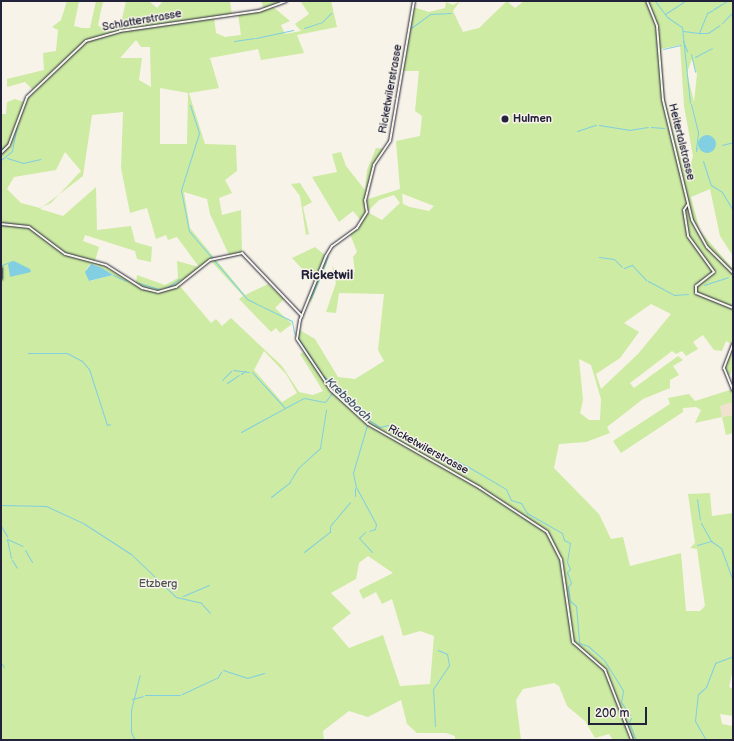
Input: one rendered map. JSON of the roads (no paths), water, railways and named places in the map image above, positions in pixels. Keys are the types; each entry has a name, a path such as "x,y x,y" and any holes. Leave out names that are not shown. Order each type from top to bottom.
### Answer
{"street":[{"name":"Schlatterstrasse","path":"1,153 9,145 27,97 86,41 109,33 260,10 286,1"},
{"name":"Ricketwilerstrasse","path":"414,1 390,141 374,165 365,200 367,212 357,228 328,251 302,316 297,334 331,390 370,426 480,488 547,532 561,559 573,642 605,670 632,740"},
{"name":"Heitertalstrasse","path":"647,1 657,26 661,93 688,204 700,238 733,273"},
{"path":"688,204 684,210 688,236 714,272 696,286 696,293 733,308"},
{"path":"1,224 35,230 65,254 106,265 146,290 171,290 210,260 242,253 302,316"},
{"path":"1,268 1,279"},
{"path":"733,344 724,368 733,390"}],"water":[{"path":"707,135 713,138 716,144 713,150 707,153 701,150 698,144 701,138"},
{"path":"14,261 30,269 31,272 10,277 8,264"},
{"path":"91,264 102,268 113,275 89,281 85,272"}],"waterway":[{"path":"655,1 667,17 682,27 690,103"},
{"path":"665,14 685,1"},
{"path":"714,9 727,1"},
{"path":"683,31 699,33 707,13 713,10"},
{"path":"722,23 733,12"},
{"path":"304,28 322,22 331,13"},
{"path":"411,28 430,14 451,13"},
{"path":"699,33 708,33 720,25"},
{"path":"256,38 293,30"},
{"path":"234,41 255,38"},
{"path":"683,41 687,51"},
{"path":"663,49 681,45"},
{"path":"695,57 712,48"},
{"path":"691,54 695,72"},
{"path":"691,104 698,133 696,149"},
{"name":"Krebsbach","path":"190,105 199,133 181,190 189,231 247,299 292,321 294,332 321,373"},
{"path":"577,131 596,125"},
{"path":"599,125 629,130 648,127"},
{"path":"1,160 12,151 17,126"},
{"path":"651,127 664,128"},
{"path":"722,145 733,142"},
{"path":"7,158 23,163 41,159"},
{"path":"703,161 711,185 722,192 733,210"},
{"path":"311,298 328,256"},
{"path":"599,257 614,259 622,267"},
{"path":"2,265 12,261"},
{"path":"624,268 632,265 646,280"},
{"path":"113,275 126,281"},
{"path":"704,285 728,277"},
{"path":"167,288 179,279"},
{"path":"648,281 674,295 688,294"},
{"path":"139,283 162,290"},
{"path":"28,353 67,353 82,361 89,369 107,425 110,424"},
{"path":"233,370 249,372"},
{"path":"222,380 231,371"},
{"path":"241,374 245,371"},
{"path":"252,372 285,408 304,398 325,402 332,393"},
{"path":"227,383 239,375"},
{"name":"Krebsbach","path":"322,375 349,398 355,408 362,409 366,418 380,427 388,425 395,436 419,442 422,449 430,448 441,457 447,456 467,466 506,489 511,500 521,503 527,513 562,533 564,540 570,543 567,562 570,569 567,572 571,583 568,587 570,601 576,606 579,643 588,646 604,660 623,691 621,702 630,715"},
{"path":"241,432 285,408"},
{"path":"271,497 289,483 298,468 320,448 326,409"},
{"path":"367,425 353,473 356,487 376,524 375,529 369,531"},
{"path":"355,488 355,496"},
{"path":"697,499 700,520"},
{"path":"304,552 330,532 330,526 350,502"},
{"path":"1,505 46,506 83,523 131,554 176,597 201,603 210,613"},
{"path":"701,523 711,541 721,548 733,581"},
{"path":"1,526 7,536"},
{"path":"365,532 359,538 372,552"},
{"path":"11,558 7,539 23,546"},
{"path":"697,545 711,541"},
{"path":"25,550 32,562"},
{"path":"12,560 17,568"},
{"path":"183,596 209,585"},
{"path":"435,726 433,689 449,665 447,654 438,650"},
{"path":"706,740 695,721 698,694 706,687 715,663 733,656"},
{"path":"1,663 4,667"},
{"path":"223,670 247,678 264,673"},
{"path":"182,694 218,677 221,672"},
{"path":"135,740 131,732 131,710 140,675"},
{"path":"145,695 180,695"},
{"path":"132,699 143,696"},
{"name":"Krebsbach","path":"631,718 629,722 636,740"}],"place":[{"name":"Hulmen","path":"505,119"}],"district":[{"name":"Ricketwil","path":"327,275"}],"park label":[{"name":"Etzberg","path":"158,584"}]}
